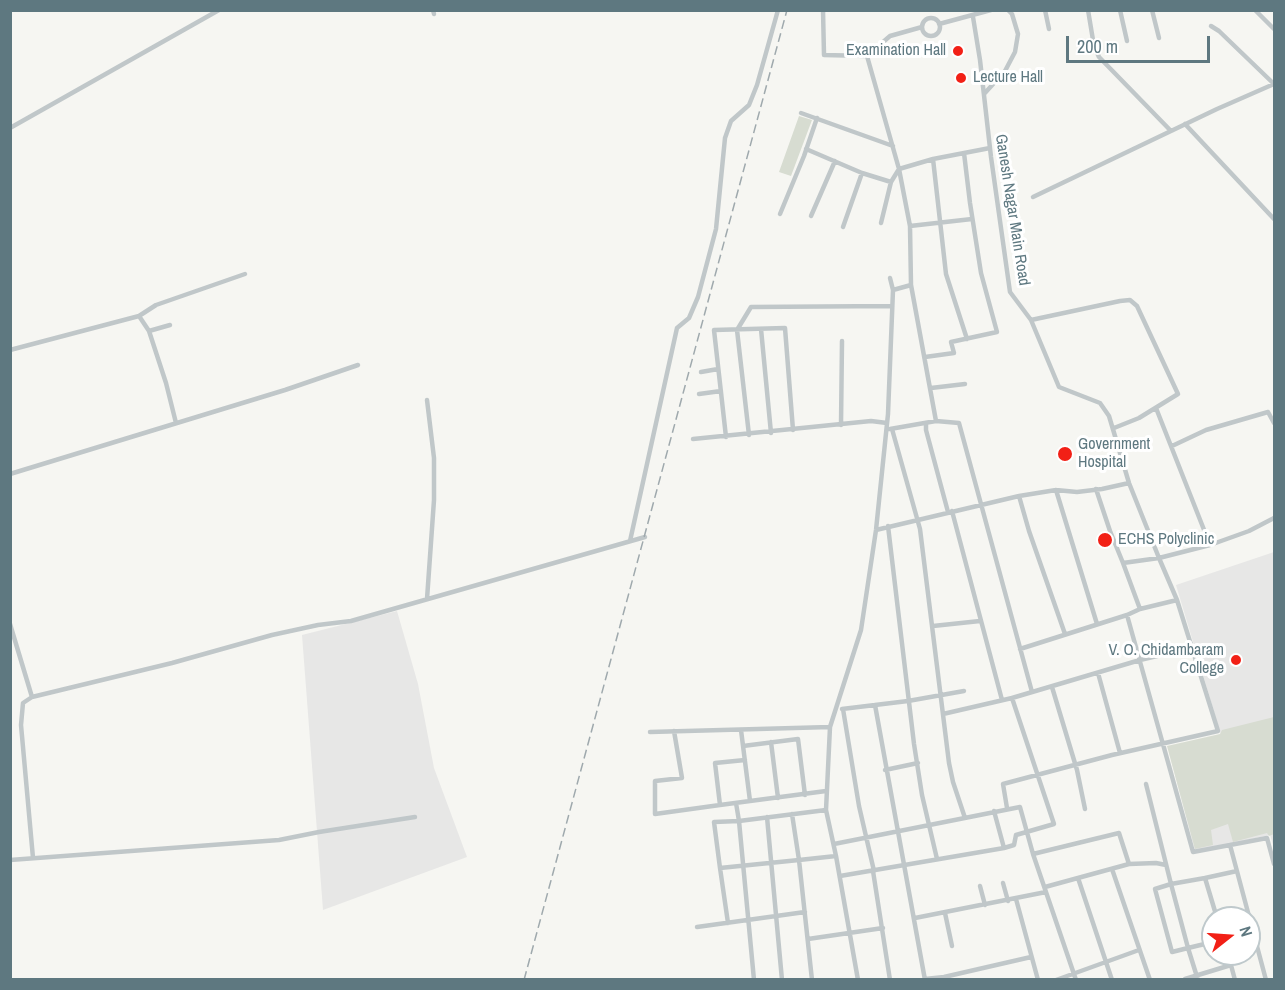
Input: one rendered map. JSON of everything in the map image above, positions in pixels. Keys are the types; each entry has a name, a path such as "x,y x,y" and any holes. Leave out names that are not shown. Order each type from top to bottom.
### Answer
{"street":[{"path":"10,128 219,10"},
{"path":"630,541 677,328 689,318 698,297 716,229 725,138 731,121 749,105 757,86 778,10"},
{"path":"823,10 824,55 867,56 890,36 922,27"},
{"path":"939,24 973,17 991,10"},
{"path":"984,94 1005,71 1016,52 1018,34 1012,14 1008,10"},
{"path":"1045,10 1049,29"},
{"path":"1088,10 1098,57 1171,131"},
{"path":"1120,10 1127,41"},
{"path":"1255,10 1275,29"},
{"path":"1153,11 1159,38"},
{"name":"Ganesh Nagar Main Road","path":"973,17 1011,292 1031,320 1059,387 1100,403 1109,416 1129,483 1177,600 1218,731 1164,744"},
{"path":"929,18 939,24 938,31 932,35 925,33 922,27 925,20 929,18"},
{"path":"1032,197 1274,84 1220,31 1211,26"},
{"path":"867,56 899,169 910,226 911,285 936,421"},
{"path":"801,112 892,146"},
{"path":"780,214 817,118"},
{"path":"1185,124 1275,219"},
{"path":"881,223 891,182 899,169 990,147"},
{"path":"806,149 862,173 891,182"},
{"path":"925,357 954,353 951,342 997,332 981,273 964,153"},
{"path":"933,159 946,274 967,339"},
{"path":"811,216 835,161"},
{"path":"843,227 862,173"},
{"path":"910,226 972,219"},
{"path":"10,350 139,316 156,305 245,274"},
{"path":"858,980 826,810 826,791 830,727 861,630 889,427 893,290 890,278"},
{"path":"893,290 911,285"},
{"path":"1031,320 1120,301 1130,300 1137,306 1178,394 1139,418 1114,428"},
{"path":"748,435 737,330 751,307 892,306"},
{"path":"139,316 148,331 166,383 176,423"},
{"path":"148,331 170,325"},
{"path":"726,437 714,330 784,328 793,430"},
{"path":"761,329 771,433"},
{"path":"841,425 842,341"},
{"path":"10,474 358,365"},
{"path":"701,372 718,369"},
{"path":"931,388 965,384"},
{"path":"699,394 721,392"},
{"path":"427,400 434,458 433,528 427,599"},
{"path":"1156,408 1210,545"},
{"path":"1172,446 1206,430 1268,412 1275,423"},
{"path":"693,439 771,433 871,421 889,427 936,421 959,423 983,504 1032,692"},
{"path":"926,424 1002,700"},
{"path":"889,427 918,519 953,782 965,818"},
{"path":"876,530 1019,496 1056,490 1077,492 1129,483"},
{"path":"1096,489 1140,609"},
{"path":"1056,490 1097,624"},
{"path":"1019,496 1032,542 1065,634"},
{"path":"1123,563 1159,558 1210,545 1249,531 1275,518"},
{"path":"888,526 908,701 922,795 937,859"},
{"path":"33,858 21,724 23,703 32,697 172,663 272,635 318,625 351,621 645,537"},
{"path":"1020,649 1140,609 1177,600"},
{"path":"1127,615 1193,852 1267,838 1275,864"},
{"path":"933,626 980,621"},
{"path":"10,624 32,697"},
{"path":"943,714 1012,698 1140,660 1191,648"},
{"path":"1098,673 1120,753"},
{"path":"1052,687 1085,809"},
{"path":"836,709 908,701 964,691"},
{"path":"840,876 1004,848 1014,845 1015,836 1054,824 1012,698"},
{"path":"875,705 885,770 906,866 925,979 944,977 1031,957"},
{"path":"843,709 883,928 890,980"},
{"path":"651,732 830,727"},
{"path":"741,730 750,801"},
{"path":"674,731 682,778 655,780 655,814 826,791"},
{"path":"743,746 798,739 805,795"},
{"path":"771,742 778,798"},
{"path":"1007,808 1003,784 1120,753 1164,744"},
{"path":"720,805 715,763 745,760"},
{"path":"885,770 918,764"},
{"path":"1146,784 1197,978"},
{"path":"736,803 754,980"},
{"path":"834,844 1020,807 1033,854 1075,977"},
{"path":"728,923 714,822 826,810"},
{"path":"994,811 1004,848"},
{"path":"792,814 812,980"},
{"path":"10,860 279,840 415,817"},
{"path":"766,817 782,980"},
{"path":"1033,854 1119,832 1129,864"},
{"path":"1230,845 1266,980"},
{"path":"720,868 836,856"},
{"path":"915,918 1016,899 1129,864 1166,865"},
{"path":"1112,868 1150,980"},
{"path":"1201,945 1172,952 1155,889 1237,871"},
{"path":"1078,878 1112,980"},
{"path":"1205,878 1213,906"},
{"path":"1003,883 1008,901"},
{"path":"980,885 985,906"},
{"path":"1016,899 1038,980"},
{"path":"697,927 805,912"},
{"path":"945,913 952,945"},
{"path":"808,939 883,928"},
{"path":"1056,980 1075,977 1105,962 1139,950"},
{"path":"1185,979 1197,978 1228,966"}],"shaded area":[{"path":"799,116 812,120 791,176 779,172"},
{"name":"V. O. Chidambaram College","path":"1274,552 1274,848 1270,835 1195,851 1169,752 1221,735 1176,585"},
{"path":"397,611 418,684 434,768 467,857 323,910 302,635"},
{"path":"1274,717 1274,834 1269,836 1267,833 1233,842 1228,824 1211,830 1213,845 1195,849 1167,746 1220,734 1222,730"}],"railway":[{"path":"524,980 787,10"}],"place":[{"name":"Examination Hall","path":"958,51"},
{"name":"Lecture Hall","path":"961,78"},
{"name":"Government Hospital","path":"1065,454"},
{"name":"ECHS Polyclinic","path":"1105,540"},
{"name":"V. O. Chidambaram College","path":"1236,660"}]}
